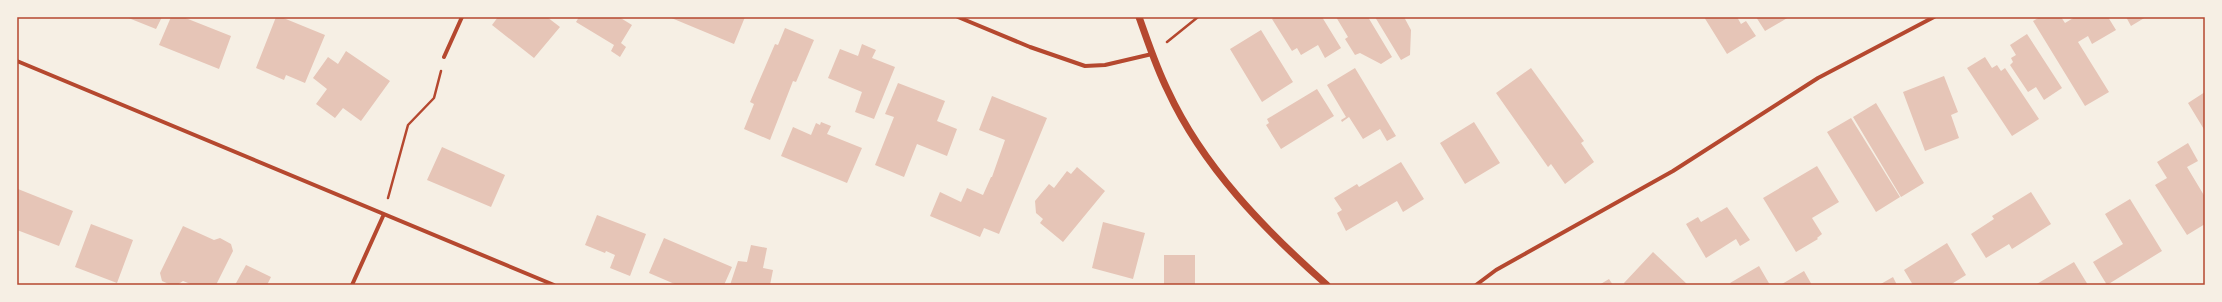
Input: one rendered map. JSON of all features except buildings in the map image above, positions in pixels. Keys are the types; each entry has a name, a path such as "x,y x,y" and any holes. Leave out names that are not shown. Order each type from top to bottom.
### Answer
{"street":[{"path":"444,57 462,17"},
{"path":"958,17 1037,50 1085,66 1105,65 1152,54"},
{"path":"1139,17 1152,54 1168,92 1192,135 1234,193 1290,252 1327,285"},
{"path":"1476,285 1496,270 1673,172 1818,78 1934,17"},
{"path":"17,62 554,285"},
{"path":"352,285 384,214"}],"path":[{"path":"1152,54 1198,17"},
{"path":"384,214 408,125 434,98 444,57"}]}
